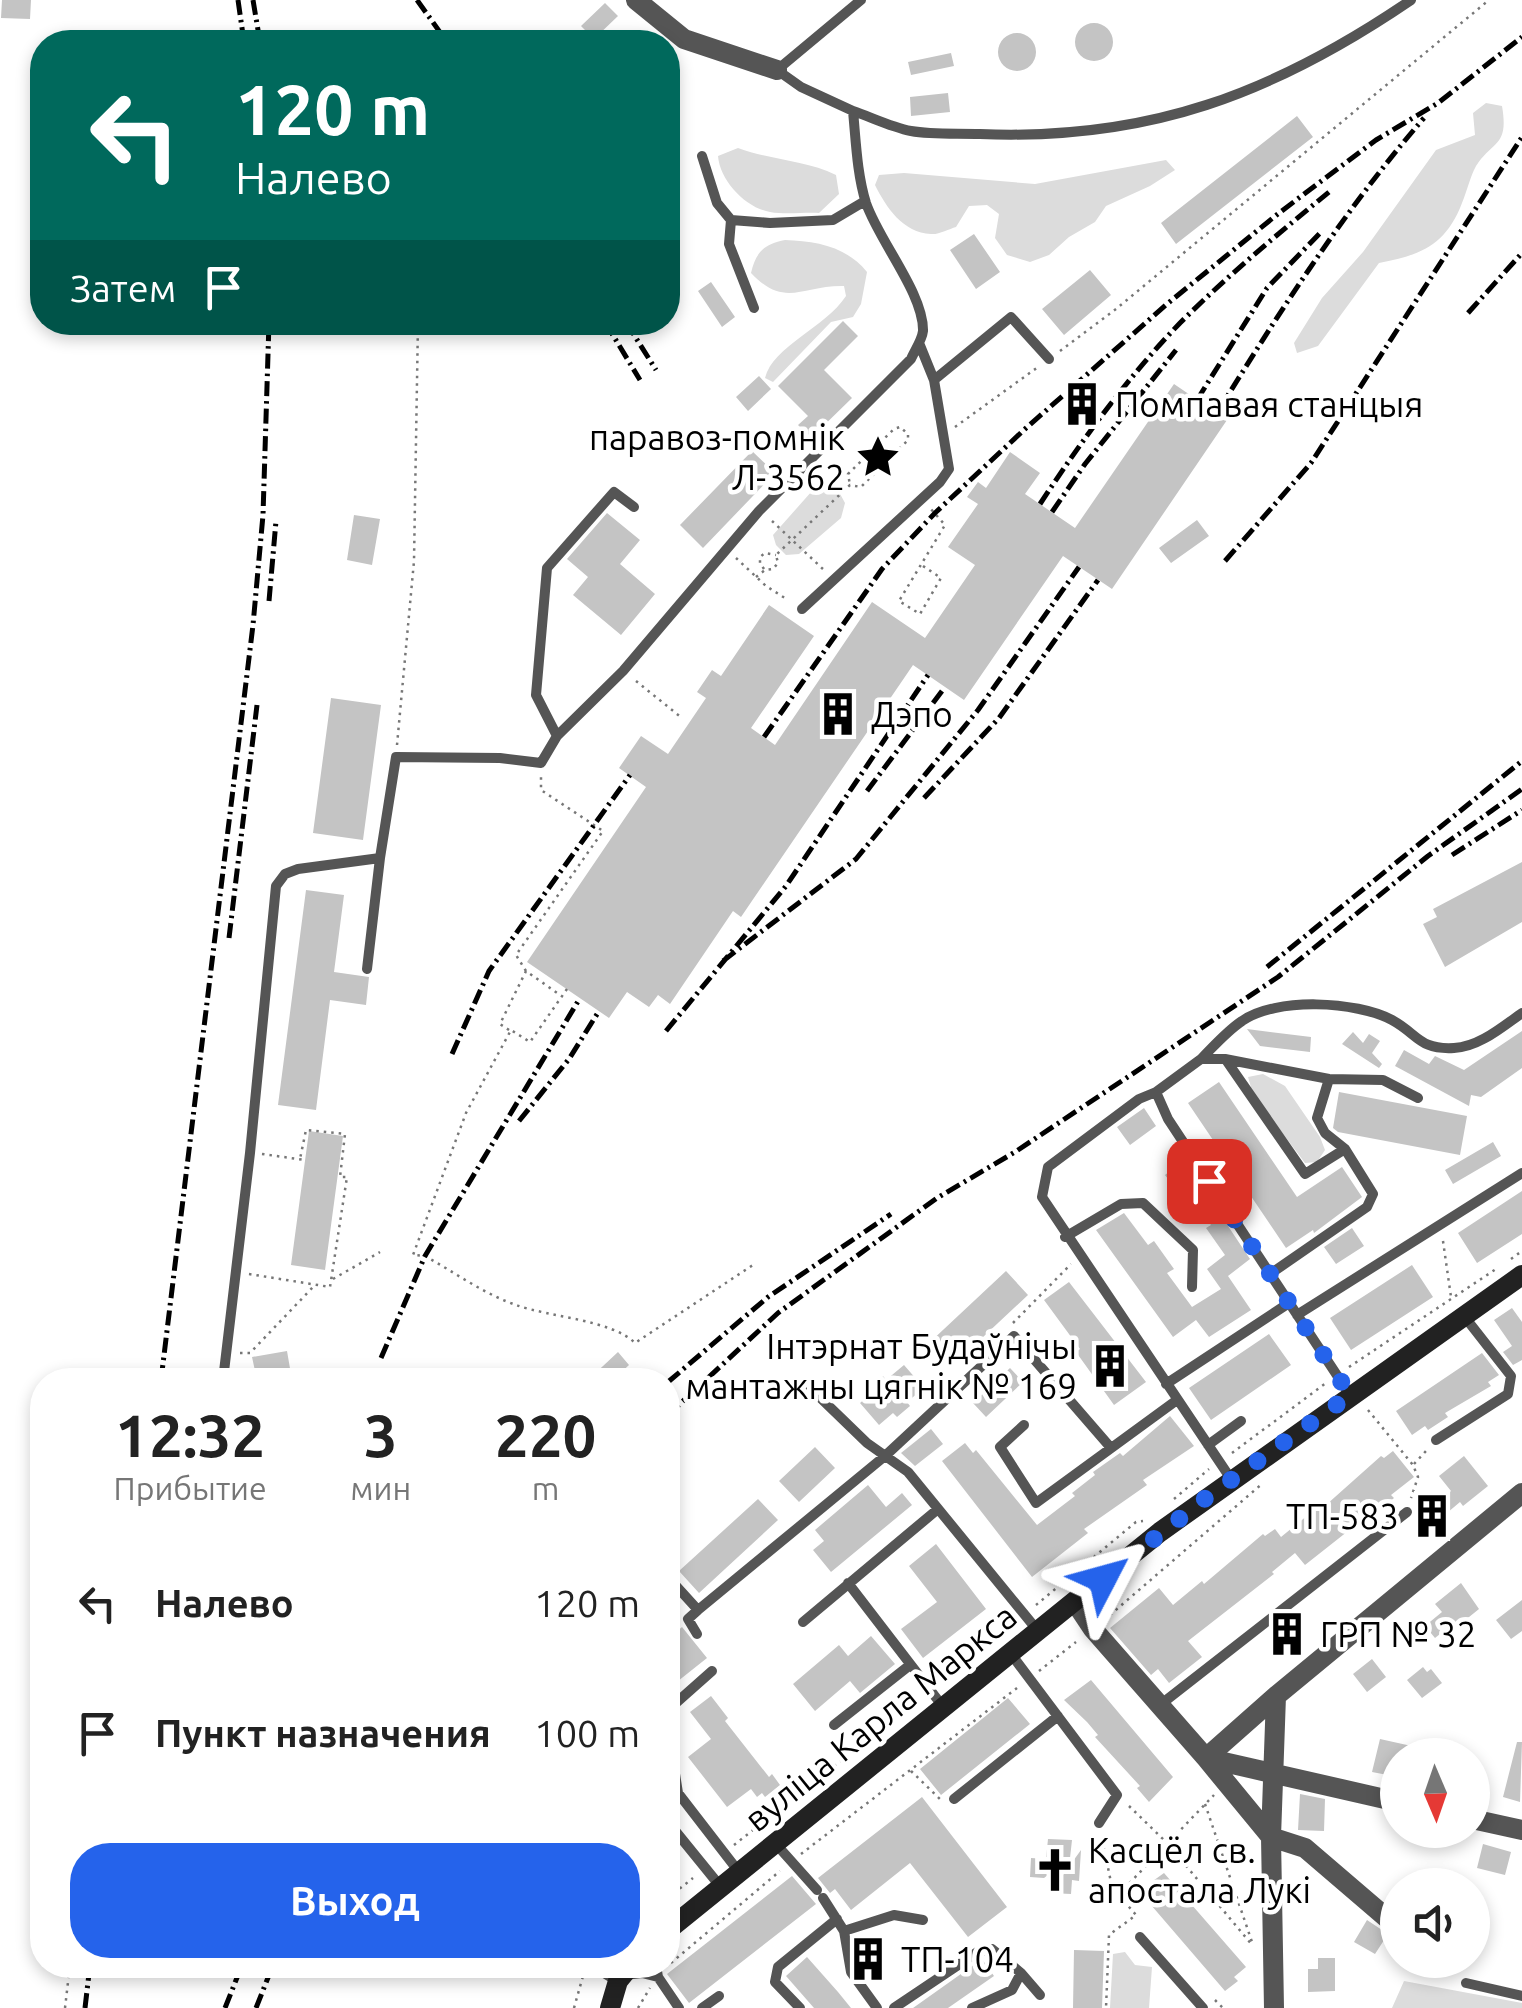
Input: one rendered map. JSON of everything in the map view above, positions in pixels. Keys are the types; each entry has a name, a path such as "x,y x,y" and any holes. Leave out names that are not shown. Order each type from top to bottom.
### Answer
{"main road":[{"name":"вуліца Карла Маркса","path":"680,1920 1232,1479 1357,1400 1458,1307 1522,1274"},
{"path":"610,2008 622,1978"}],"street":[{"path":"636,0 673,30"},
{"path":"680,36 777,70"},
{"path":"1206,1758 1522,1492"},
{"path":"1075,1602 1093,1629 1270,1836 1306,1848 1380,1912"},
{"path":"1274,2008 1270,1836 1276,1696"},
{"path":"1206,1758 1380,1798"},
{"path":"1490,1823 1522,1830"}],"lane":[{"path":"861,0 777,70 800,87 852,111 911,131 1015,136 1128,127 1206,108 1274,80 1367,30 1410,0"},
{"path":"367,970 396,757 541,762 557,736 623,671 758,510 910,359 923,334 920,309 866,201 857,164 852,111"},
{"path":"702,156 717,203 732,220 833,220 866,201"},
{"path":"732,220 729,244 754,308"},
{"path":"934,380 1011,317 1049,359"},
{"path":"802,610 922,500 949,469 934,380 919,343"},
{"path":"557,736 536,695 547,568 614,492 634,506"},
{"path":"224,1368 276,886 286,874 298,870 380,858"},
{"path":"1232,1479 1065,1237 1042,1197 1048,1167 1138,1098 1156,1092 1244,1019 1291,1006 1338,1004 1367,1010 1395,1022 1424,1045 1456,1048 1485,1039 1522,1013"},
{"path":"1201,1058 1329,1079 1383,1080 1418,1098"},
{"path":"1225,1059 1305,1174 1346,1149"},
{"path":"1270,1274 1367,1208 1373,1194 1346,1149 1325,1133 1317,1118 1329,1079"},
{"path":"1156,1092 1168,1118 1357,1400"},
{"path":"1297,1315 1522,1173"},
{"path":"1065,1237 1120,1204 1142,1204 1192,1250 1192,1286"},
{"path":"1166,1384 1289,1303"},
{"path":"1436,1440 1508,1394 1512,1376 1458,1307"},
{"path":"697,1634 688,1619 885,1456 1014,1336 1111,1448"},
{"path":"805,1383 867,1443 908,1472 1039,1632"},
{"path":"1024,1426 1000,1447 1036,1503 1177,1400"},
{"path":"1208,1445 1242,1421"},
{"path":"803,1622 938,1509"},
{"path":"1160,1704 1406,1512"},
{"path":"848,1583 944,1709"},
{"path":"680,1590 698,1610"},
{"path":"1011,1654 1117,1795 1099,1823"},
{"path":"834,1725 910,1664"},
{"path":"680,1699 712,1671"},
{"path":"954,1799 1058,1716"},
{"path":"680,1796 739,1872"},
{"path":"680,1837 720,1886"},
{"path":"774,1842 820,1894 844,1930 851,1972 876,2008"},
{"path":"844,1930 894,1915 923,1920"},
{"path":"800,2008 775,1982 778,1966 836,1919"},
{"path":"1140,1937 1204,2008"},
{"path":"894,2008 979,1951 992,1949 1040,1995"},
{"path":"972,2008 1012,1990 1021,1973"},
{"path":"661,1978 679,2008"},
{"path":"1466,1983 1522,1996"},
{"path":"702,2008 718,1996"}],"path":[{"path":"945,433 1116,309 1489,0"},
{"path":"396,757 414,561 418,335"},
{"path":"900,427 908,434 908,440 861,487 850,485 848,474 894,429 900,427"},
{"path":"776,555 850,485"},
{"path":"922,500 945,524 899,601 920,614 942,578 923,566"},
{"path":"758,510 836,581"},
{"path":"725,549 802,610"},
{"path":"765,570 760,557 766,553 776,555"},
{"path":"756,577 774,569 778,563 776,555"},
{"path":"623,671 682,718"},
{"path":"541,762 542,790 603,831 516,955 526,971 562,996"},
{"path":"526,971 500,1024 530,1042 567,989"},
{"path":"510,1030 466,1113 413,1255 424,1256 512,1304 596,1323 626,1334 636,1343 756,1263"},
{"path":"236,1272 330,1288 347,1177 340,1177 345,1134 306,1130 303,1159 250,1153"},
{"path":"1441,1224 1458,1307"},
{"path":"331,1280 380,1252"},
{"path":"1014,1336 1009,1327 1078,1256"},
{"path":"226,1354 250,1353 315,1285"},
{"path":"1357,1400 1413,1464 1418,1478 1406,1512"},
{"path":"1413,1464 1436,1440"},
{"path":"680,1953 1093,1629 1275,1473"},
{"path":"910,1770 939,1800 954,1799"},
{"path":"1118,1895 1226,1782"},
{"path":"1117,1795 1168,1843 1252,1944 1205,1804"},
{"path":"1099,1823 1112,1888 1136,1915 1109,1935 1106,2008"},
{"path":"66,2008 69,1978"},
{"path":"574,2008 584,1978"},
{"path":"638,2008 653,1978"}],"shaded area":[{"path":"1486,103 1502,106 1501,136 1476,166 1448,229 1420,252 1379,263 1318,346 1297,353 1294,343 1322,298 1363,252 1436,150 1475,135 1473,113"},
{"path":"738,148 836,175 839,194 819,213 770,212 752,205 736,192 720,165 718,156"},
{"path":"1166,160 1175,170 1106,206 1095,222 1049,255 1030,262 1007,255 995,238 999,214 987,205 969,206 956,227 937,234 921,233 897,217 875,185 879,175 904,173 1035,184"},
{"path":"785,240 831,247 867,272 861,304 853,317 831,322 773,382 765,378 778,356 826,318 846,296 844,286 784,293 763,284 751,273 762,250"},
{"path":"828,487 838,490 845,503 841,518 799,554 786,555 773,535 812,491"},
{"path":"1263,1074 1285,1086 1320,1137 1325,1150 1317,1162 1305,1163 1253,1094 1248,1077"},
{"path":"1125,1952 1135,1965 1152,1967 1149,2008 1110,2008 1113,1954"},
{"path":"1404,1981 1522,2003 1522,2008 1392,2008"}],"building":[{"path":"2,0 31,0 30,19 1,18"},
{"path":"605,3 618,16 603,30 585,30 581,26"},
{"path":"1094,23 1108,28 1113,42 1108,56 1094,61 1080,56 1075,42 1080,28"},
{"path":"1017,33 1031,38 1036,52 1031,66 1017,71 1003,66 998,52 1003,38"},
{"path":"951,53 954,66 911,75 908,62"},
{"path":"948,93 950,112 911,116 910,97"},
{"path":"1297,116 1313,137 1176,244 1161,223"},
{"path":"974,234 1000,272 976,289 950,250"},
{"path":"1090,270 1111,295 1064,335 1042,309"},
{"path":"711,282 735,317 722,327 698,291"},
{"path":"843,321 858,336 824,370 852,398 811,438 798,425 808,416 778,386"},
{"path":"759,376 771,389 748,411 736,397"},
{"name":"Дэпо","path":"1174,384 1227,420 1112,589 1063,556 964,700 913,665 741,917 733,911 670,1004 658,995 649,1007 627,992 609,1018 527,962 646,787 619,768 641,736 668,754 706,698 697,692 712,670 721,676 769,605 814,636 751,728 775,745 872,602 925,638 975,565 948,547 978,504 967,497 978,482 986,488 1010,452 1040,473 1025,494 1075,528"},
{"path":"752,451 775,473 703,548 680,525"},
{"path":"607,513 640,540 620,564 655,594 621,635 573,595 588,577 567,559"},
{"path":"354,515 380,519 372,565 347,560"},
{"path":"1197,520 1209,536 1171,563 1159,548"},
{"path":"331,698 381,705 363,840 313,833"},
{"path":"1522,862 1522,922 1445,967 1423,924 1437,917 1433,909"},
{"path":"306,890 344,895 334,972 369,977 366,1005 330,1000 316,1110 278,1105"},
{"path":"1247,1029 1311,1037 1310,1052 1260,1046"},
{"path":"1522,1031 1522,1068 1481,1097 1471,1095 1469,1106 1395,1066 1404,1050 1429,1064 1435,1056 1464,1070"},
{"path":"1353,1032 1363,1043 1369,1034 1380,1041 1372,1053 1382,1064 1379,1068 1342,1044"},
{"path":"1219,1082 1297,1197 1342,1167 1362,1197 1314,1233 1313,1230 1286,1248 1188,1103"},
{"path":"1339,1092 1467,1116 1460,1155 1338,1132 1333,1128"},
{"path":"1144,1108 1156,1126 1130,1145 1117,1127"},
{"path":"309,1131 343,1136 325,1270 291,1265"},
{"path":"1493,1142 1501,1156 1453,1184 1445,1170"},
{"path":"1184,1160 1250,1259 1228,1276 1251,1310 1209,1337 1196,1320 1173,1337 1096,1230 1124,1213 1148,1245 1154,1241 1174,1269 1167,1273 1192,1307 1221,1289 1207,1269 1225,1255 1206,1228 1211,1225 1192,1200 1187,1204 1165,1175"},
{"path":"1522,1191 1522,1234 1477,1263 1458,1233"},
{"path":"1352,1228 1364,1246 1336,1264 1324,1247"},
{"path":"1412,1265 1433,1297 1351,1350 1330,1318"},
{"path":"1006,1271 1028,1295 950,1368 928,1344"},
{"path":"1069,1282 1146,1382 1114,1405 1044,1300"},
{"path":"1512,1308 1522,1322 1522,1360 1513,1365 1503,1352 1512,1346 1494,1320"},
{"path":"1269,1334 1291,1365 1211,1420 1189,1388"},
{"path":"287,1351 290,1368 254,1368 252,1357"},
{"path":"618,1352 629,1365 626,1368 601,1368"},
{"path":"1482,1353 1499,1375 1488,1382 1491,1386 1445,1413 1448,1417 1428,1430 1425,1426 1412,1435 1396,1411"},
{"path":"904,1365 924,1388 897,1417 893,1413 879,1425 860,1403 883,1376 886,1380"},
{"path":"1010,1368 1023,1382 986,1417 973,1403"},
{"path":"1170,1416 1194,1446 1143,1480 1147,1485 1084,1529 1088,1533 1032,1577 942,1461 965,1443 973,1453 976,1450 1037,1525 1075,1496 1072,1493 1095,1475 1093,1472 1120,1453 1123,1456"},
{"path":"931,1429 943,1444 915,1466 901,1453"},
{"path":"815,1447 835,1468 799,1502 779,1481"},
{"path":"1393,1451 1414,1477 1391,1495 1394,1498 1305,1565 1295,1553 1188,1641 1202,1657 1169,1683 1158,1669 1151,1675 1110,1628 1159,1588 1173,1605 1263,1534 1275,1529 1281,1537 1324,1502 1326,1505 1381,1456"},
{"path":"1464,1456 1488,1486 1463,1506 1460,1502 1428,1529 1419,1518 1451,1491 1439,1476"},
{"path":"868,1485 886,1507 902,1493 912,1505 831,1572 813,1550 824,1541 815,1530"},
{"path":"758,1499 778,1520 699,1593 680,1570"},
{"path":"936,1544 986,1609 923,1658 901,1629 937,1602 909,1566"},
{"path":"1461,1583 1479,1609 1448,1634 1445,1630 1435,1638 1425,1626 1442,1612 1435,1604"},
{"path":"1522,1600 1522,1631 1511,1639 1496,1620"},
{"path":"680,1629 707,1658 680,1679"},
{"path":"871,1636 895,1664 860,1693 850,1681 815,1711 793,1684 839,1645 848,1656"},
{"path":"1372,1659 1386,1677 1367,1692 1353,1674"},
{"path":"1423,1667 1427,1672 1431,1669 1442,1683 1422,1698 1407,1680"},
{"path":"1091,1680 1173,1777 1149,1802 1137,1788 1140,1786 1095,1737 1098,1735 1064,1700"},
{"path":"711,1696 728,1718 725,1721 769,1777 772,1774 780,1785 765,1797 762,1793 757,1797 751,1789 727,1807 688,1757 711,1739 690,1712"},
{"path":"1008,1698 1030,1724 941,1795 920,1769"},
{"path":"1380,1739 1380,1774 1372,1772"},
{"path":"1517,1742 1522,1742 1520,1802 1503,1797"},
{"path":"1300,1794 1325,1799 1324,1831 1298,1830"},
{"path":"922,1797 1007,1907 968,1937 910,1863 851,1910 835,1889 830,1893 818,1878"},
{"path":"1048,1839 1072,1840 1070,1858 1044,1878 1030,1877 1031,1858 1046,1859"},
{"path":"1490,1846 1511,1852 1505,1875 1490,1868 1477,1868 1482,1848"},
{"path":"1081,1850 1079,1881 1072,1880 1071,1894 1050,1893"},
{"path":"1164,1873 1246,1967 1234,1977 1238,1981 1225,1991 1139,1891"},
{"path":"792,1876 816,1904 689,2003 670,1978 680,1978 680,1964"},
{"path":"1367,1920 1380,1929 1380,1946 1375,1954 1354,1942"},
{"path":"1074,1950 1104,1951 1102,2008 1073,2008"},
{"path":"807,1957 851,2008 814,2008 786,1976"},
{"path":"1318,1958 1335,1958 1335,1991 1308,1992 1308,1969 1318,1969"},
{"path":"982,1959 994,1976 948,2008 913,2008"}],"railway":[{"path":"238,0 242,30"},
{"path":"253,0 258,30"},
{"path":"417,0 438,30"},
{"path":"764,737 882,569 1025,429 1167,304 1279,213 1376,140 1438,103 1522,37"},
{"path":"1217,413 1340,224 1424,118"},
{"path":"1225,561 1311,463 1522,137"},
{"path":"1040,504 1106,410 1160,344 1234,272 1329,192"},
{"path":"1197,400 1267,288 1321,232"},
{"path":"1468,313 1522,253"},
{"path":"162,1368 253,625 263,515 269,335"},
{"path":"613,335 640,380"},
{"path":"634,335 656,370"},
{"path":"1052,512 1176,350"},
{"path":"269,601 276,521"},
{"path":"723,961 856,859 978,710 1079,567"},
{"path":"924,798 999,718 1098,580"},
{"path":"666,1031 786,886 928,675"},
{"path":"867,791 945,687"},
{"path":"229,938 257,705"},
{"path":"1267,967 1522,761"},
{"path":"452,1054 489,971 630,775"},
{"path":"680,1404 778,1313 937,1198 1015,1152 1278,977 1428,856 1522,789"},
{"path":"1452,855 1522,810"},
{"path":"381,1358 425,1256 580,998"},
{"path":"519,1121 569,1059 599,1011"},
{"path":"680,1372 768,1297 891,1214"},
{"path":"85,2008 88,1978"},
{"path":"225,2008 237,1978"},
{"path":"256,2008 268,1978"}],"place":[{"name":"Помпавая станцыя","path":"1082,404"},
{"name":"паравоз-помнік Л-3562","path":"878,457"},
{"name":"Дэпо","path":"838,714"},
{"name":"Інтэрнат Будаўнічы мантажны цягнік № 169","path":"1110,1366"},
{"name":"ТП-583","path":"1432,1516"},
{"name":"ГРП № 32","path":"1287,1634"},
{"name":"Касцёл св. апостала Лукі","path":"1055,1870"},
{"name":"ТП-104","path":"868,1959"}],"route":[{"path":"1103,1579 1160,1532 1350,1395 1209,1181"}]}
